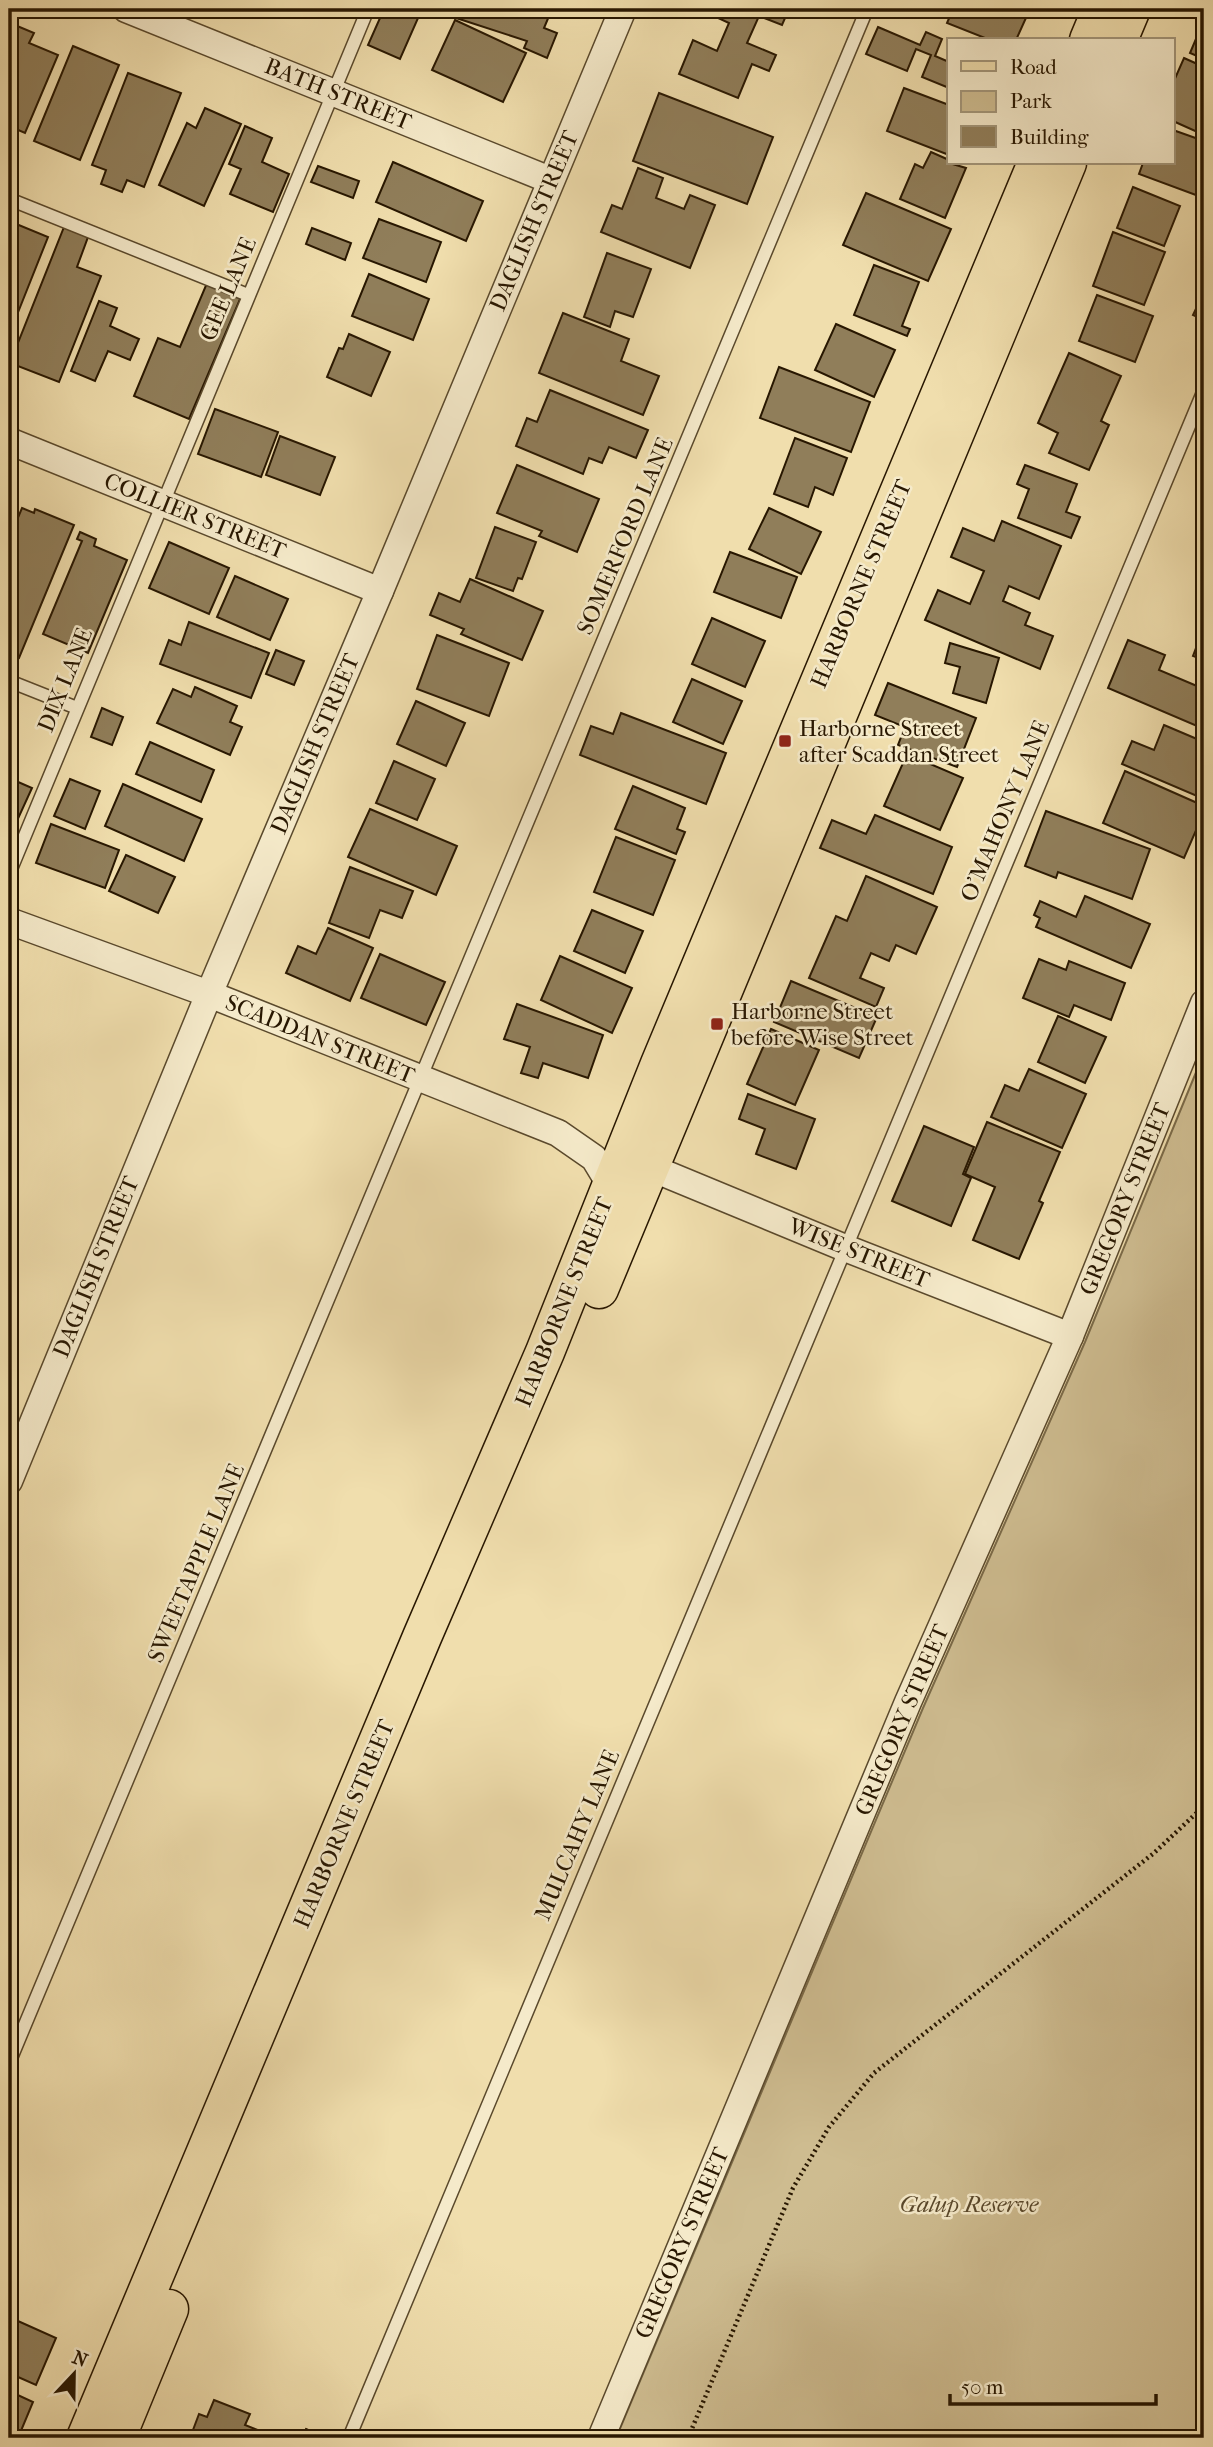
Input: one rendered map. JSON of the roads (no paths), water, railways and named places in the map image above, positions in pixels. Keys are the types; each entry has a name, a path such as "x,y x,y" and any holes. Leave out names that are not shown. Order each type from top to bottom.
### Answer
{"main road":[{"path":"1089,38 1102,9"},
{"path":"1119,38 1131,9"},
{"name":"HARBORNE STREET","path":"86,2438 417,1649 545,1352 611,1186 1037,164"},
{"name":"HARBORNE STREET","path":"116,2438 412,1722 599,1288 1067,164"}],"street":[{"name":"BATH STREET","path":"126,9 551,180"},
{"name":"DAGLISH STREET","path":"9,1481 209,995 623,9"},
{"name":"COLLIER STREET","path":"9,441 380,591"},
{"name":"SCADDAN STREET","path":"9,921 209,995 558,1133 594,1158 611,1186"},
{"name":"GREGORY STREET","path":"601,2438 908,1702 1070,1336 1204,1003"},
{"name":"WISE STREET","path":"649,1167 845,1248 1070,1336"}],"lane":[{"name":"GEE LANE","path":"162,502 368,9"},
{"name":"SOMERFORD LANE","path":"421,1079 867,9"},
{"path":"9,199 248,295"},
{"name":"O'MAHONY LANE","path":"845,1248 1204,390"},
{"name":"DIX LANE","path":"9,874 162,502"},
{"path":"9,681 77,708"},
{"name":"SWEETAPPLE LANE","path":"9,2063 421,1079"},
{"name":"MULCAHY LANE","path":"349,2438 845,1248"}],"place":[{"name":"Harborne Street after Scaddan Street","path":"785,741"},
{"name":"Harborne Street before Wise Street","path":"717,1024"}],"park label":[{"name":"Galup Reserve","path":"969,2204"}]}
